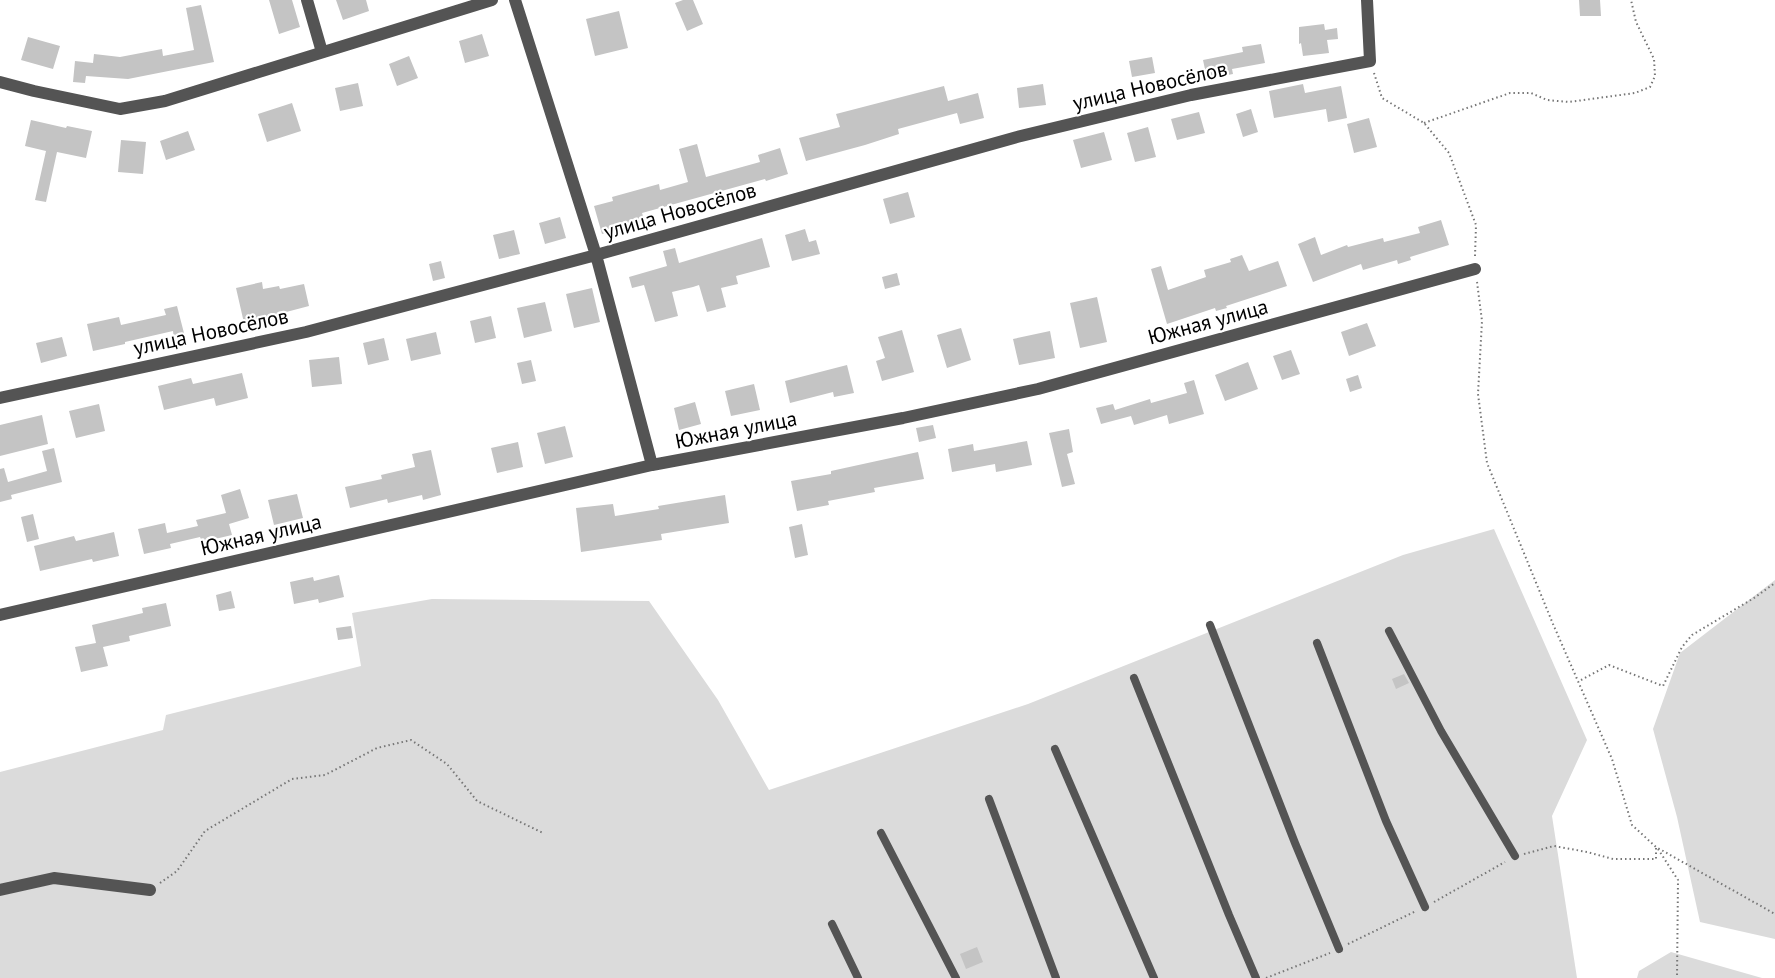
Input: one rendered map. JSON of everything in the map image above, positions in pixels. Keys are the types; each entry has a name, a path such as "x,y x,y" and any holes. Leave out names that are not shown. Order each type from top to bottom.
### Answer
{"street":[{"path":"307,0 322,52"},
{"path":"0,82 120,109 165,101 492,0"},
{"path":"515,0 596,255 652,465"},
{"path":"1367,0 1370,61"},
{"name":"улица Новосёлов","path":"0,398 306,332 596,255 1017,137 1191,95 1370,61"},
{"name":"Южная улица","path":"0,615 652,465 903,418 1038,389 1475,269"},
{"path":"0,890 54,878 150,890"}],"lane":[{"path":"1210,625 1295,843 1340,949"},
{"path":"1389,631 1441,731 1515,856"},
{"path":"1317,643 1386,821 1425,907"},
{"path":"1134,678 1229,915 1257,978"},
{"path":"1055,749 1154,978"},
{"path":"988,799 1056,978"},
{"path":"881,833 956,978"},
{"path":"832,924 858,978"}],"path":[{"path":"1424,123 1510,93 1531,93 1547,100 1569,102 1635,93 1650,87 1655,76 1654,59 1636,22 1631,0"},
{"path":"1370,61 1382,98 1424,123 1449,153 1476,225 1475,269 1482,321 1478,394 1487,463 1553,624 1612,759 1632,825 1656,847 1775,914"},
{"path":"1579,681 1610,665 1663,686 1682,647 1692,635 1775,583"},
{"path":"150,890 177,871 205,831 292,779 325,775 377,748 411,740 447,764 477,801 543,833"},
{"path":"1266,978 1340,949 1425,907 1515,856 1554,846 1613,859 1656,859 1656,847"},
{"path":"1656,847 1678,880 1677,978"}],"shaded area":[{"path":"1494,529 1587,740 1552,816 1577,978 0,978 0,772 163,730 166,715 361,666 352,613 432,599 649,601 718,700 769,790 1028,704 1403,555"},
{"path":"1775,580 1775,939 1700,922 1677,817 1653,729 1680,653"},
{"path":"1671,952 1762,978 1637,978 1639,971"}],"building":[{"path":"269,0 292,0 300,27 279,34"},
{"path":"336,0 366,0 369,11 343,20"},
{"path":"693,0 703,24 687,31 675,3"},
{"path":"1579,0 1600,0 1601,16 1580,16"},
{"path":"201,5 214,62 128,79 86,76 85,83 73,82 75,61 93,63 94,54 120,57 162,49 163,56 194,50 186,8"},
{"path":"619,11 628,48 595,56 586,19"},
{"path":"1324,24 1325,30 1337,28 1338,39 1327,40 1329,53 1303,56 1301,43 1299,44 1299,27"},
{"path":"482,34 489,56 465,63 459,41"},
{"path":"28,37 60,46 53,69 21,60"},
{"path":"1261,44 1265,63 1232,69 1233,74 1207,79 1203,60 1243,52 1242,47"},
{"path":"409,56 418,78 397,86 389,64"},
{"path":"1152,57 1155,73 1132,77 1129,61"},
{"path":"358,83 363,106 340,111 335,88"},
{"path":"1043,84 1046,105 1019,108 1017,88"},
{"path":"1303,84 1305,93 1341,86 1347,118 1328,122 1326,109 1274,118 1269,91"},
{"path":"944,86 948,101 978,93 984,118 960,124 957,113 898,129 899,134 865,145 806,161 799,138 840,127 836,114"},
{"path":"292,103 301,131 267,142 258,114"},
{"path":"1251,109 1258,132 1243,137 1236,114"},
{"path":"1199,112 1205,133 1177,140 1171,119"},
{"path":"1369,118 1377,147 1354,153 1347,124"},
{"path":"31,120 92,131 86,158 57,152 46,202 35,200 46,151 25,146"},
{"path":"1148,127 1156,157 1135,162 1127,133"},
{"path":"188,131 195,150 166,160 160,141"},
{"path":"1104,132 1112,160 1081,168 1073,140"},
{"path":"121,140 146,142 143,174 118,172"},
{"path":"697,144 706,177 760,162 758,155 780,148 788,174 642,213 645,222 602,234 594,206 613,201 612,197 659,184 660,190 688,182 679,149"},
{"path":"908,192 915,217 890,224 883,199"},
{"path":"560,217 566,238 545,244 539,223"},
{"path":"1441,220 1449,245 1410,257 1411,260 1398,264 1397,260 1363,270 1361,264 1313,282 1298,244 1315,237 1321,255 1347,245 1348,247 1383,238 1384,242 1420,233 1418,227"},
{"path":"805,229 809,242 816,240 820,254 792,261 785,235"},
{"path":"514,230 520,254 499,259 493,235"},
{"path":"762,238 770,267 736,276 738,284 721,288 726,307 707,312 699,285 672,292 678,316 655,322 644,285 632,288 629,277 667,266 663,251 675,248 679,263"},
{"path":"1242,255 1249,271 1278,261 1287,286 1226,306 1227,308 1216,311 1215,308 1167,324 1151,269 1161,266 1168,290 1206,277 1204,270 1231,262 1230,259"},
{"path":"441,261 445,278 433,281 429,264"},
{"path":"897,273 900,285 885,289 882,277"},
{"path":"262,282 263,289 279,286 280,289 304,284 309,306 244,323 236,288"},
{"path":"592,288 600,322 574,328 566,294"},
{"path":"1097,297 1107,342 1080,348 1070,303"},
{"path":"545,302 552,331 524,338 517,308"},
{"path":"177,306 185,337 174,339 173,331 93,351 87,324 119,317 121,325 166,315 164,309"},
{"path":"491,316 496,338 475,343 470,321"},
{"path":"1367,323 1376,346 1349,356 1341,332"},
{"path":"961,328 971,360 947,368 937,335"},
{"path":"902,330 914,372 882,381 876,361 885,358 878,337"},
{"path":"1050,331 1055,358 1019,365 1013,339"},
{"path":"436,332 441,354 411,361 406,339"},
{"path":"62,337 67,356 41,363 36,343"},
{"path":"384,338 389,360 368,365 363,343"},
{"path":"1291,350 1300,374 1282,380 1273,356"},
{"path":"339,357 342,384 312,387 309,360"},
{"path":"531,360 536,381 522,384 517,363"},
{"path":"1248,362 1258,389 1225,401 1215,375"},
{"path":"847,365 854,393 834,397 833,392 790,403 785,381"},
{"path":"242,373 248,398 216,406 214,398 164,410 158,386 191,378 193,384"},
{"path":"1358,375 1362,388 1350,392 1346,379"},
{"path":"1194,380 1204,414 1169,424 1167,415 1134,425 1131,416 1101,424 1096,408 1113,404 1115,410 1150,399 1151,403 1187,393 1184,383"},
{"path":"754,384 760,410 731,416 725,391"},
{"path":"695,402 701,424 679,430 674,408"},
{"path":"99,404 105,431 76,438 69,411"},
{"path":"42,415 48,444 0,456 0,425"},
{"path":"933,425 936,438 919,442 916,428"},
{"path":"565,426 573,457 545,464 537,433"},
{"path":"1069,429 1073,452 1067,454 1075,484 1062,487 1049,433"},
{"path":"1027,441 1032,465 996,472 995,464 952,472 948,449 973,444 974,451"},
{"path":"518,442 523,467 497,473 491,448"},
{"path":"54,448 62,482 11,495 12,499 0,502 0,469 4,468 8,482 47,471 42,451"},
{"path":"431,450 441,495 423,500 422,495 388,503 387,499 350,508 345,487 382,479 381,475 415,467 412,454"},
{"path":"918,452 924,479 874,488 875,492 828,501 829,505 797,511 791,481 831,474 831,471"},
{"path":"240,489 249,518 229,524 232,535 202,542 200,537 170,544 171,548 144,554 138,529 165,523 167,533 198,526 196,520 226,513 221,495"},
{"path":"297,494 303,518 274,525 268,500"},
{"path":"725,495 729,523 661,534 662,540 581,552 576,508 613,504 615,516"},
{"path":"33,514 39,539 27,542 21,517"},
{"path":"802,524 808,555 795,558 789,527"},
{"path":"114,532 119,556 93,562 92,559 40,571 34,546 74,536 76,541"},
{"path":"339,575 344,597 319,603 318,599 294,604 290,582 313,577 314,581"},
{"path":"231,591 235,608 219,611 216,595"},
{"path":"166,603 171,626 129,636 130,641 103,647 108,666 81,672 75,647 96,643 92,625 143,613 142,608"},
{"path":"351,626 353,638 338,640 336,628"},
{"path":"1404,674 1409,683 1396,689 1392,679"},
{"path":"977,947 983,962 966,969 960,954"}]}
